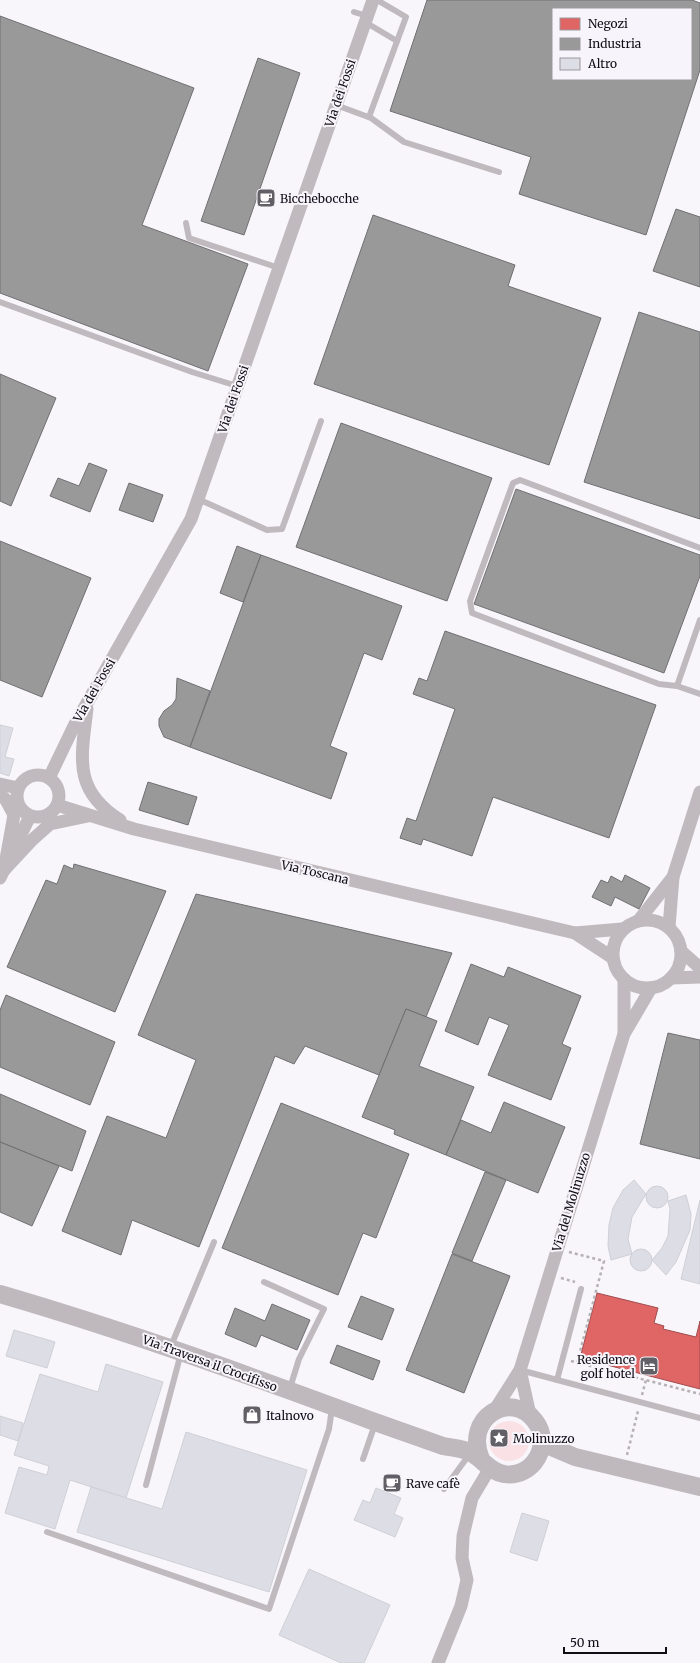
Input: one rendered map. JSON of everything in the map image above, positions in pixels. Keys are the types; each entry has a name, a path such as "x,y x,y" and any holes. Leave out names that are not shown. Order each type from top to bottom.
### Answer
{"street":[{"name":"Via dei Fossi","path":"49,778 74,726 191,519 373,0"},
{"path":"88,702 82,768 90,791 104,809 134,829"},
{"path":"43,775 49,778 57,787 59,793 57,805 49,814 36,817 30,816 24,812 17,801 18,788 26,778 31,776 43,775"},
{"path":"0,784 18,788"},
{"path":"669,927 673,877 700,792"},
{"path":"0,794 6,800 14,815 2,874"},
{"name":"Via Toscana","path":"57,805 134,829 575,934 613,958"},
{"path":"2,874 31,841 50,824 89,815"},
{"path":"2,874 30,816"},
{"path":"639,920 673,877"},
{"path":"650,919 669,927 679,942 681,951 677,970 671,978 662,985 650,988 632,985 618,973 613,958 613,948 616,938 622,929 630,923 639,920 650,919"},
{"name":"Via Toscana","path":"575,934 622,929"},
{"path":"681,951 700,968"},
{"path":"671,978 700,977"},
{"name":"Via del Molinuzzo","path":"624,979 624,1034"},
{"name":"Via del Molinuzzo","path":"494,1412 520,1370 548,1275 624,1034 650,988"},
{"name":"Via Traversa il Crocifisso","path":"0,1294 176,1350 418,1438 479,1454 503,1474 511,1474 526,1469 534,1463 575,1457"},
{"name":"Via del Molinuzzo","path":"520,1370 530,1415"},
{"path":"438,1663 461,1606 467,1580 462,1558 463,1536 472,1498 479,1454 478,1428 485,1418 501,1409 513,1408 530,1415 536,1421 541,1432 542,1443 540,1453 534,1463"},
{"name":"Via Traversa il Crocifisso","path":"542,1443 575,1457 700,1487"}],"lane":[{"path":"369,117 406,17 377,0"},
{"path":"354,12 397,41"},
{"path":"336,105 369,117 404,142 499,172"},
{"path":"186,223 189,238 279,268"},
{"path":"0,302 192,372 237,386"},
{"path":"198,499 267,530 282,529 321,421"},
{"path":"700,548 520,480 514,483 470,601 472,613 659,684 677,686 700,694"},
{"path":"677,686 700,620"},
{"path":"146,1485 176,1350 214,1242"},
{"path":"264,1282 324,1309 298,1359 289,1392"},
{"path":"557,1380 581,1289"},
{"path":"520,1370 700,1418"},
{"path":"48,1532 268,1609 329,1429 332,1406"},
{"path":"363,1459 376,1422"},
{"path":"444,1488 479,1454"}],"path":[{"path":"548,1275 577,1283"},
{"path":"590,1287 597,1289"},
{"path":"562,1359 700,1394"},
{"path":"624,1469 646,1380"}],"shaded area":[{"path":"509,1421 517,1423 523,1427 527,1433 529,1441 527,1449 523,1455 517,1459 509,1461 501,1459 495,1455 491,1449 489,1441 491,1433 495,1427 501,1423"}],"building: Negozi":[{"path":"597,1293 658,1308 654,1323 664,1326 663,1329 696,1337 700,1321 700,1389 580,1358"}],"building: Industria":[{"path":"427,0 692,0 700,3 700,70 646,235 519,194 531,157 390,111"},
{"path":"0,16 194,88 142,225 248,264 208,371 0,293"},
{"path":"258,58 300,73 244,235 201,221"},
{"path":"676,209 700,217 700,287 653,271"},
{"path":"373,215 515,265 508,286 601,318 549,465 314,384"},
{"path":"639,312 700,332 700,519 584,482"},
{"path":"0,374 56,398 11,506 0,501"},
{"path":"341,423 492,478 447,601 296,547"},
{"path":"89,463 107,470 90,512 50,496 58,478 79,486"},
{"path":"129,483 163,495 153,522 119,510"},
{"path":"516,489 700,555 700,576 664,673 474,604"},
{"path":"0,541 91,578 42,697 0,680"},
{"path":"237,546 261,555 243,602 220,593"},
{"path":"261,555 402,606 382,660 364,653 330,746 347,753 331,799 190,747"},
{"path":"445,631 656,705 609,838 493,797 472,856 423,839 421,845 400,838 407,818 416,821 455,709 413,694 419,678 427,681"},
{"path":"177,678 210,691 190,747 164,737 159,726 159,719 164,711 172,705 176,699"},
{"path":"148,782 197,797 188,825 139,810"},
{"path":"74,864 166,891 115,1012 7,967 46,880 57,884 64,865 73,869"},
{"path":"625,875 650,888 639,909 615,897 611,906 592,897 601,880 608,883 611,876 622,882"},
{"path":"196,894 452,953 426,1017 406,1009 379,1075 305,1046 294,1064 275,1056 199,1247 132,1220 121,1255 62,1231 107,1116 166,1138 196,1060 138,1035"},
{"path":"471,964 504,977 508,967 581,996 562,1044 571,1048 551,1100 488,1075 509,1025 489,1017 478,1045 445,1031"},
{"path":"6,995 115,1042 90,1105 0,1067 0,1010"},
{"path":"406,1009 437,1021 419,1066 474,1087 446,1155 394,1134 395,1130 362,1117"},
{"path":"668,1033 700,1040 700,1159 640,1144"},
{"path":"0,1094 86,1131 72,1171 0,1142"},
{"path":"504,1102 565,1127 538,1193 446,1155 461,1120 491,1133"},
{"path":"281,1103 409,1154 376,1238 363,1233 338,1295 222,1248"},
{"path":"0,1142 59,1166 32,1226 0,1212"},
{"path":"485,1172 506,1180 472,1261 452,1253"},
{"path":"452,1254 510,1276 464,1393 406,1370"},
{"path":"361,1296 394,1309 382,1340 348,1327"},
{"path":"272,1304 310,1320 297,1350 261,1335 256,1347 225,1334 235,1308 265,1321"},
{"path":"337,1345 380,1361 373,1380 330,1363"}],"building: Altro":[{"path":"0,725 13,728 5,757 14,759 9,776 0,773"},
{"path":"634,1180 646,1194 632,1217 628,1239 632,1254 611,1260 608,1246 609,1225 613,1208 623,1190"},
{"path":"653,1186 661,1186 668,1193 668,1201 661,1208 653,1208 646,1201 646,1193"},
{"path":"686,1195 691,1214 690,1230 676,1262 666,1275 652,1260 662,1248 668,1236 670,1209 668,1201"},
{"path":"700,1200 700,1284 681,1279"},
{"path":"641,1249 649,1252 652,1260 649,1268 641,1271 633,1268 630,1260 633,1252"},
{"path":"14,1330 55,1342 47,1368 6,1356"},
{"path":"106,1364 163,1382 126,1498 70,1480 55,1529 5,1513 19,1467 47,1475 49,1466 14,1455 40,1374 98,1392"},
{"path":"0,1416 23,1423 18,1441 0,1435"},
{"path":"186,1432 307,1470 269,1592 77,1532 91,1487 162,1509"},
{"path":"376,1488 401,1498 394,1514 403,1518 395,1537 354,1520 363,1500 370,1503"},
{"path":"522,1513 549,1521 537,1561 510,1552"},
{"path":"309,1569 390,1605 364,1663 341,1663 279,1635"}],"place":[{"name":"Bicchebocche","path":"266,198"},
{"name":"Residence golf hotel","path":"649,1366"},
{"name":"Italnovo","path":"252,1415"},
{"name":"Molinuzzo","path":"499,1438"},
{"name":"Rave cafè","path":"392,1483"}]}
